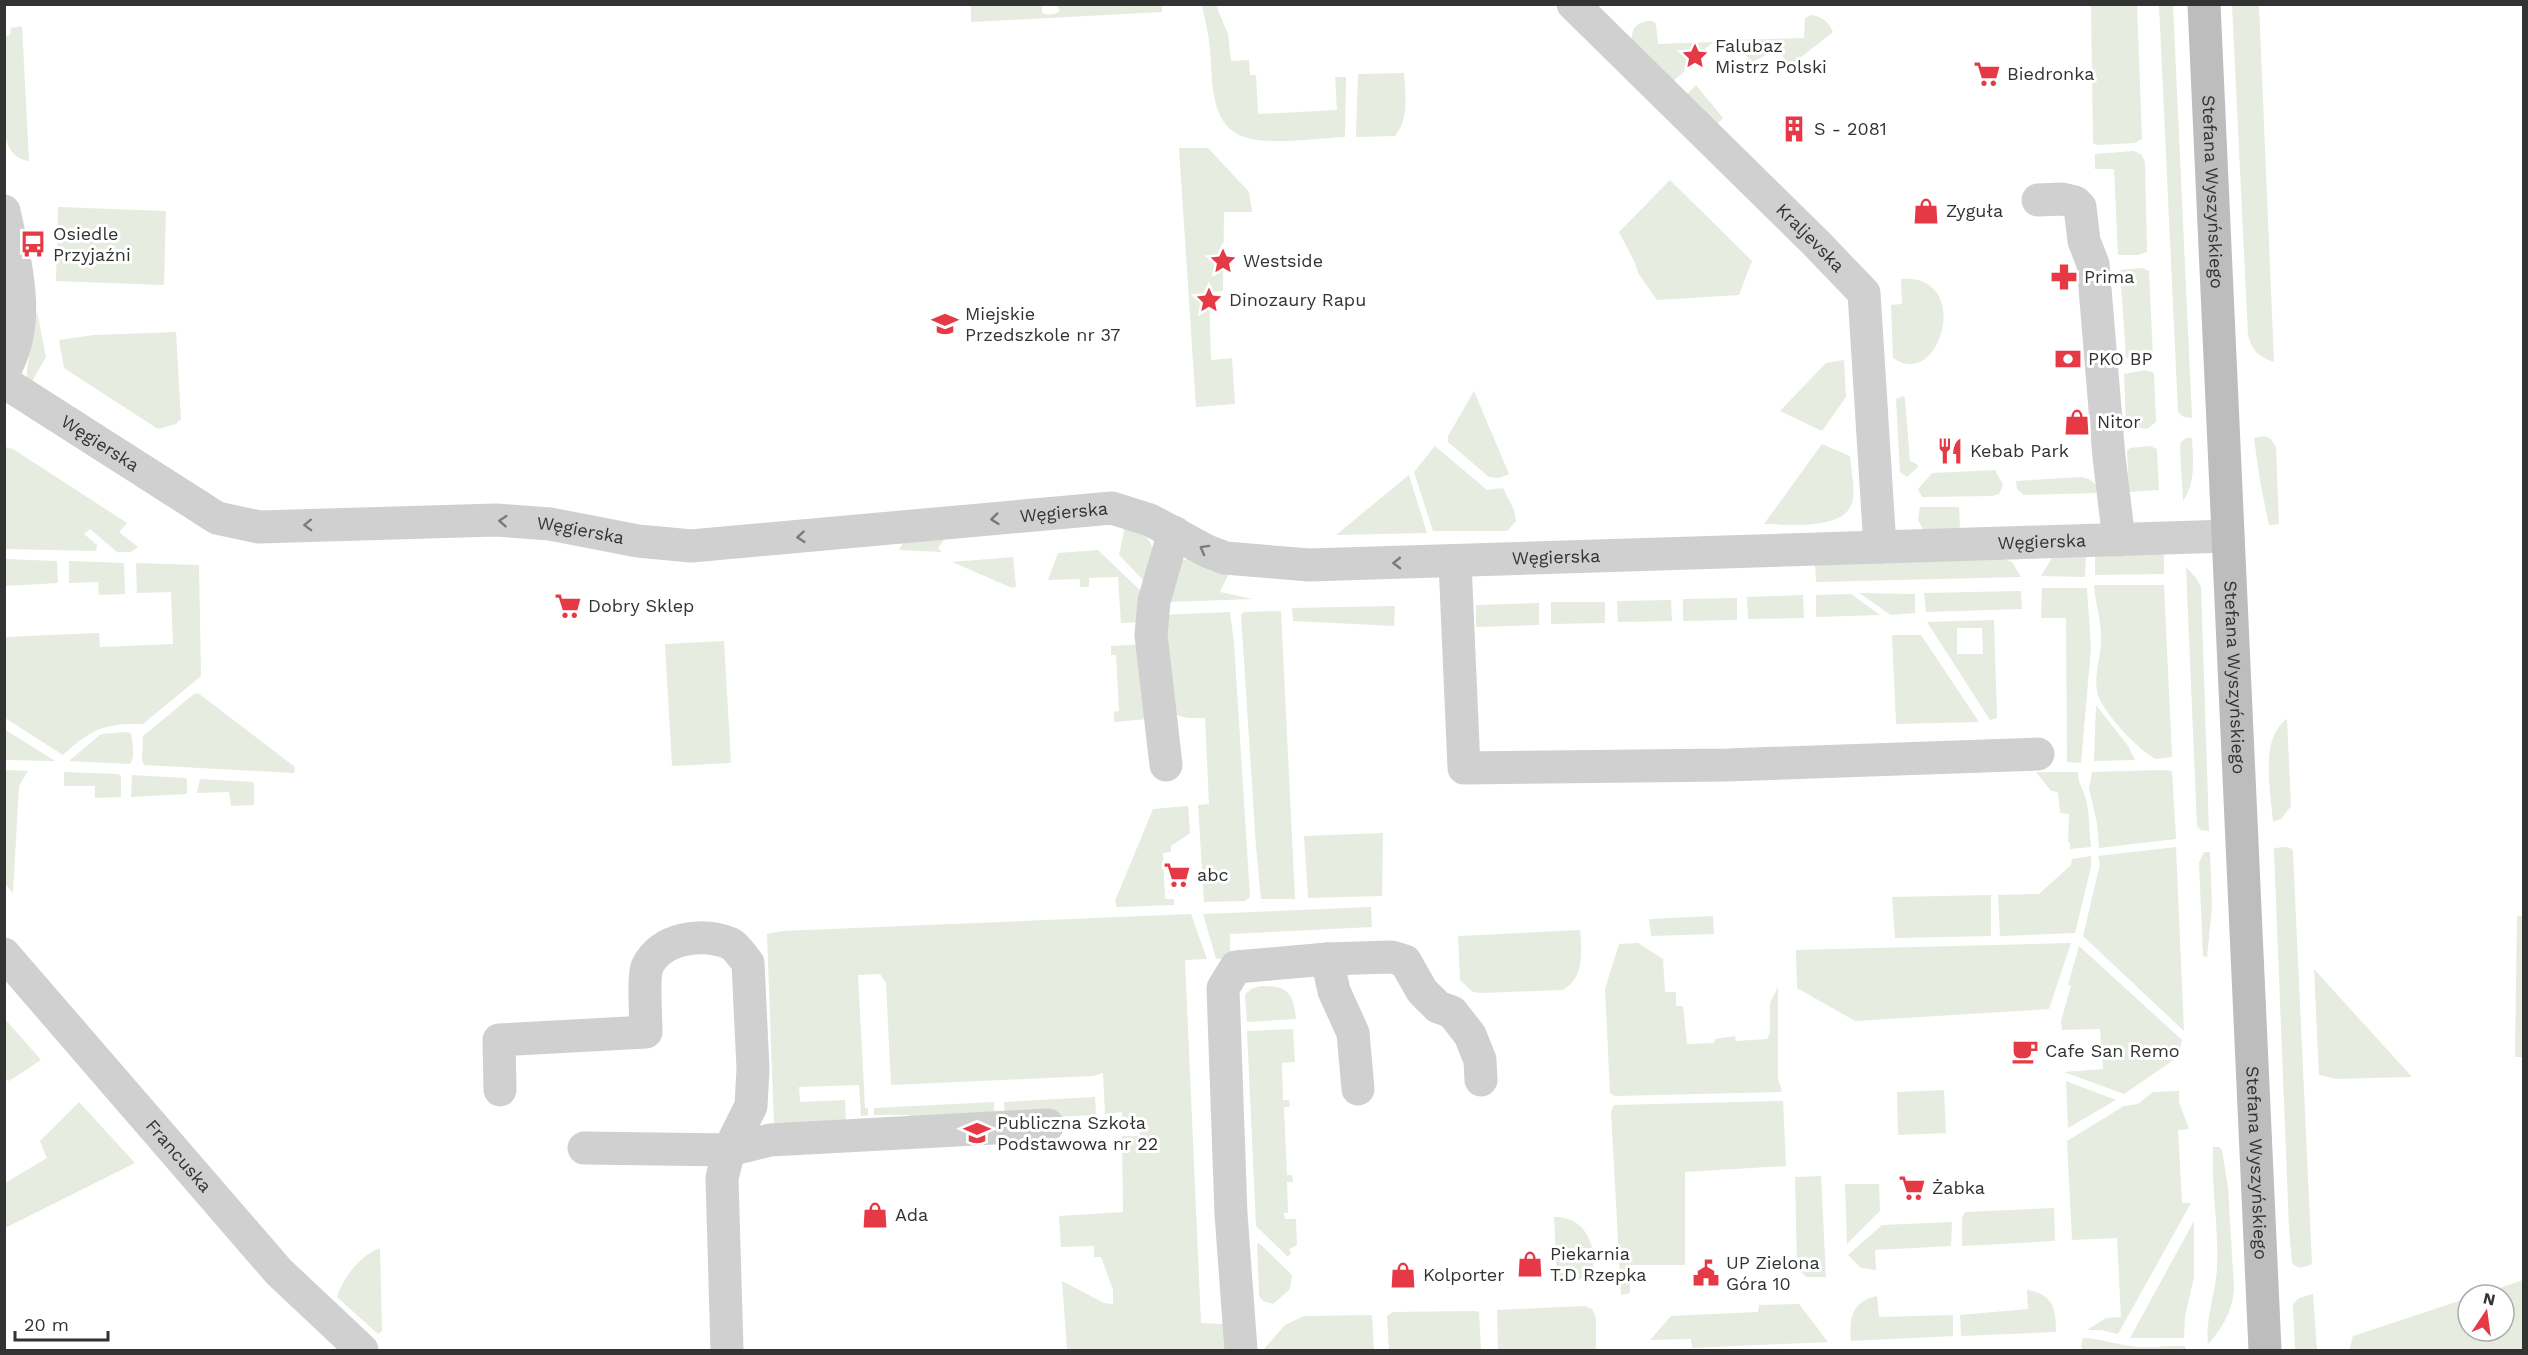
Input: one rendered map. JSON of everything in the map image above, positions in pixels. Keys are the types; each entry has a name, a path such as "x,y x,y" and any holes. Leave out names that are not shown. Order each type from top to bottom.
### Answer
{"street":[{"name":"Kraljevska","path":"1573,4 1864,293 1880,547"},
{"name":"Stefana Wyszyńskiego","path":"2204,4 2265,1350"},
{"path":"2038,200 2062,199 2075,202 2080,207 2084,241 2093,264 2109,457 2119,540"},
{"path":"4,211 21,313 18,337 4,371"},
{"name":"Węgierska","path":"4,382 217,518 259,527 496,520 550,524 628,539 691,546 1113,508 1150,520 1207,551 1225,558 1310,565 2229,536"},
{"path":"1166,765 1151,635 1154,601 1174,532"},
{"path":"1455,562 1464,768 1727,765 2038,754"},
{"path":"500,1090 499,1040 646,1032 646,969 656,951 677,940 704,939 730,944 748,963 753,1069 751,1106 729,1150 722,1178 727,1350"},
{"name":"Francuska","path":"4,954 279,1272 362,1350"},
{"path":"1241,1350 1231,1214 1222,988 1236,967 1327,959 1392,957 1405,961 1422,991 1438,1007 1452,1012 1470,1035 1480,1060 1481,1080"},
{"path":"1327,959 1334,991 1353,1033 1358,1089"},
{"path":"584,1148 729,1150 770,1140 1048,1125"}],"shaded area":[{"path":"1162,4 1162,12 971,22 971,5 1042,5 1042,13 1052,14 1060,10 1056,5"},
{"path":"1202,5 1216,5 1228,34 1231,61 1249,60 1250,75 1256,75 1258,114 1337,110 1335,77 1346,77 1345,137 1257,140 1235,132 1226,124 1215,102 1209,39"},
{"path":"2091,5 2137,5 2142,139 2135,143 2098,145 2093,143"},
{"path":"2159,5 2173,5 2192,418 2184,417 2178,412"},
{"path":"2232,5 2259,5 2274,362 2257,353 2248,335"},
{"path":"1811,15 1825,20 1833,32 1785,70 1781,63 1785,60 1778,49 1752,62 1731,40 1804,38 1805,18"},
{"path":"1647,21 1653,21 1656,24 1658,44 1713,42 1689,63 1691,66 1672,82 1632,40 1635,27"},
{"path":"22,26 29,161 19,158 8,145 4,122 5,36 10,35 11,28"},
{"path":"1404,73 1405,114 1395,136 1356,137 1358,74"},
{"path":"1696,85 1723,118 1716,125 1686,95"},
{"path":"1179,148 1208,148 1249,192 1252,212 1224,212 1223,291 1209,292 1211,360 1232,358 1235,404 1196,407"},
{"path":"2133,151 2141,154 2145,162 2147,252 2138,255 2118,255 2114,169 2095,169 2095,154"},
{"path":"1670,180 1752,261 1739,295 1657,300 1638,273 1619,232"},
{"path":"58,207 166,211 164,285 56,281"},
{"path":"2142,268 2149,271 2153,357 2126,358 2120,270"},
{"path":"1901,279 1924,282 1937,294 1943,310 1942,329 1936,346 1925,359 1910,364 1893,358 1891,305 1902,304"},
{"path":"37,311 46,357 31,383 27,377 27,369"},
{"path":"176,332 181,419 176,424 158,429 64,368 59,340 94,335"},
{"path":"1844,360 1846,397 1822,431 1780,411 1826,363"},
{"path":"2145,370 2154,373 2156,422 2147,429 2126,426 2124,374"},
{"path":"1474,391 1509,474 1499,478 1489,477 1448,442 1448,436"},
{"path":"1903,396 1910,461 1918,467 1907,477 1900,472 1896,399"},
{"path":"2264,436 2271,439 2276,447 2279,524 2269,525 2260,481 2254,438"},
{"path":"2186,438 2192,438 2193,471 2190,486 2183,501 2180,448 2181,442"},
{"path":"1822,444 1850,456 1853,499 1849,510 1840,517 1816,524 1764,524"},
{"path":"1435,446 1487,490 1503,488 1514,510 1516,521 1507,531 1433,531 1414,472"},
{"path":"2150,446 2157,449 2159,490 2129,492 2127,451 2130,448"},
{"path":"5,447 13,449 127,523 119,532 138,547 131,552 117,552 90,529 84,534 97,545 96,551 5,549"},
{"path":"1995,470 2003,485 1999,494 1992,496 1922,497 1918,489 1932,473"},
{"path":"1409,475 1427,533 1336,535"},
{"path":"2081,477 2089,479 2098,486 2098,491 2095,493 2024,495 2017,489 2016,481"},
{"path":"1920,507 1959,507 1960,529 1923,529 1918,520"},
{"path":"1125,526 1145,536 1150,542 1153,555 1148,585 1119,555"},
{"path":"949,533 938,548 942,552 899,550 904,542"},
{"path":"1098,550 1144,594 1142,622 1121,623 1118,577 1089,578 1089,587 1080,587 1080,579 1048,580 1058,553"},
{"path":"2066,553 2086,554 2085,577 2041,576 2052,558"},
{"path":"2095,553 2159,553 2164,555 2164,574 2095,575"},
{"path":"1997,556 2012,562 2021,577 1816,582 1815,563"},
{"path":"1013,557 1016,587 1012,588 952,562"},
{"path":"5,559 57,561 58,583 5,586"},
{"path":"1186,559 1194,559 1229,573 1220,592 1253,599 1168,602 1176,564"},
{"path":"69,561 124,563 125,594 99,595 98,582 69,583"},
{"path":"136,563 199,565 201,676 143,724 118,725 99,729 82,739 63,755 5,718 5,637 99,633 100,647 173,644 171,592 137,593"},
{"path":"2186,567 2201,587 2209,831 2201,830 2197,826"},
{"path":"2094,585 2164,585 2172,757 2156,759 2140,748 2121,729 2100,699 2096,684 2101,630"},
{"path":"2042,588 2087,588 2091,648 2081,763 2067,762 2066,618 2041,618"},
{"path":"2021,591 2022,609 1926,612 1924,593"},
{"path":"1859,593 1915,594 1915,613 1891,615"},
{"path":"1851,594 1880,615 1816,617 1816,595"},
{"path":"1803,595 1804,618 1748,619 1747,597"},
{"path":"1737,598 1737,620 1683,621 1683,599"},
{"path":"1671,600 1672,621 1618,622 1617,601"},
{"path":"1551,602 1605,602 1605,623 1551,624"},
{"path":"1539,603 1539,625 1476,627 1476,605"},
{"path":"1395,606 1394,626 1293,621 1292,608"},
{"path":"1281,611 1295,899 1261,899 1241,615 1244,612"},
{"path":"1230,612 1234,643 1250,897 1245,901 1204,902 1198,805 1209,804 1205,718 1187,718 1174,714 1161,615"},
{"path":"1994,620 1997,718 1990,720 1927,622","holes":["1957,628 1982,628 1983,654 1957,654"]},
{"path":"1892,635 1921,635 1979,722 1896,724"},
{"path":"724,641 731,763 672,766 665,644"},
{"path":"1144,644 1148,719 1114,722 1114,712 1119,711 1116,655 1111,655 1111,646"},
{"path":"198,693 295,767 294,773 144,765 142,760 143,736"},
{"path":"2096,705 2128,746 2135,760 2094,761"},
{"path":"2287,719 2291,806 2281,819 2273,822 2269,781 2270,752 2278,728"},
{"path":"4,729 55,761 5,760"},
{"path":"131,733 133,753 130,764 69,761 101,734"},
{"path":"5,770 28,771 19,786 13,893 5,884"},
{"path":"2172,771 2176,839 2099,848 2097,823 2089,789 2092,772"},
{"path":"64,772 119,774 121,797 95,798 95,786 64,786"},
{"path":"2036,772 2078,772 2088,808 2091,847 2070,849 2069,814 2060,813 2058,792 2051,791"},
{"path":"132,775 185,778 187,779 187,794 131,797"},
{"path":"200,779 252,782 254,784 254,805 231,806 229,792 197,793"},
{"path":"1188,806 1190,833 1171,846 1171,852 1163,853 1165,899 1174,899 1174,905 1117,907 1115,901 1153,809"},
{"path":"1383,833 1382,896 1308,898 1304,836"},
{"path":"2176,847 2184,1031 2083,936 2100,864 2098,856"},
{"path":"2274,848 2292,849 2293,853 2312,1264 2301,1268 2292,1263 2289,1228 2274,851"},
{"path":"2204,852 2210,852 2212,907 2207,957 2203,956 2199,863"},
{"path":"2091,856 2091,867 2075,933 2000,936 1998,895 2039,894 2071,865 2072,859"},
{"path":"1991,895 1991,936 1895,938 1892,897"},
{"path":"1371,907 1372,927 1230,934 1230,958 1216,959 1203,914"},
{"path":"1191,914 1207,959 1185,960 1201,1323 1225,1324 1227,1350 1067,1350 1062,1281 1104,1303 1113,1304 1113,1290 1101,1257 1094,1257 1094,1246 1061,1247 1059,1216 1123,1212 1122,1136 1140,1136 1139,1126 1123,1126 1122,1112 1105,1114 1103,1073 1093,1076 891,1085 886,983 880,974 858,975 865,1108 868,1108 868,1115 861,1116 859,1085 799,1087 800,1102 845,1100 846,1122 774,1125 767,934 783,931"},
{"path":"1713,916 1714,934 1651,936 1649,919"},
{"path":"2517,916 2524,916 2523,1057 2515,1057"},
{"path":"1580,930 1581,956 1578,972 1569,985 1562,990 1482,993 1473,992 1460,980 1458,936"},
{"path":"1638,943 1663,959 1665,992 1676,992 1676,1006 1683,1006 1687,1044 1714,1043 1715,1039 1735,1036 1736,1041 1767,1039 1770,1033 1770,1003 1778,987 1778,1079 1782,1092 1615,1096 1610,1093 1605,989 1619,944"},
{"path":"2071,943 2049,1009 1855,1021 1797,988 1796,950"},
{"path":"2079,946 2182,1040 2178,1057 2124,1094 2064,1072 2103,1069 2100,1029 2062,1030 2061,1021 2071,986 2068,985"},
{"path":"2314,969 2412,1077 2336,1079 2319,1075"},
{"path":"1261,986 1277,987 1288,992 1293,1002 1296,1019 1247,1022 1245,995 1251,989"},
{"path":"5,1019 41,1060 9,1081 5,1078"},
{"path":"1293,1029 1295,1062 1282,1063 1283,1100 1289,1100 1290,1107 1284,1107 1287,1175 1292,1175 1293,1182 1287,1182 1288,1213 1284,1213 1285,1219 1296,1219 1297,1245 1289,1249 1291,1253 1288,1257 1256,1226 1247,1031"},
{"path":"2066,1081 2116,1100 2068,1128"},
{"path":"1944,1090 1946,1133 1898,1135 1897,1092"},
{"path":"2179,1091 2179,1102 2189,1129 2178,1130 2182,1203 2191,1203 2118,1334 2087,1330 2106,1318 2121,1317 2117,1238 2072,1240 2067,1141 2124,1106 2138,1104 2153,1092"},
{"path":"1095,1097 1096,1115 1005,1119 1004,1102"},
{"path":"1783,1101 1786,1166 1685,1172 1685,1265 1630,1265 1630,1293 1621,1295 1611,1111 1614,1105"},
{"path":"79,1102 135,1163 5,1228 5,1183 47,1158 40,1141"},
{"path":"994,1102 995,1120 910,1124 909,1115 874,1115 874,1108"},
{"path":"2213,1147 2219,1147 2222,1150 2228,1187 2234,1289 2226,1319 2208,1344 2208,1325 2217,1267"},
{"path":"1821,1176 1826,1277 1806,1277 1797,1267 1795,1177"},
{"path":"1845,1184 1879,1184 1880,1211 1847,1244"},
{"path":"2054,1208 2055,1241 1962,1246 1962,1218 1965,1212"},
{"path":"1554,1217 1574,1222 1588,1236 1594,1259 1590,1273 1582,1279 1557,1281"},
{"path":"2194,1221 2194,1277 2185,1316 2184,1338 2130,1338"},
{"path":"1952,1222 1951,1246 1875,1250 1876,1270 1861,1268 1848,1255 1882,1225"},
{"path":"1259,1243 1292,1275 1290,1289 1273,1304 1263,1301 1259,1296 1257,1244"},
{"path":"380,1248 382,1331 378,1334 337,1297 343,1282 353,1268 366,1256"},
{"path":"2523,1280 2523,1350 2349,1350 2353,1336 2456,1302 2456,1343 2516,1343 2514,1283"},
{"path":"2027,1290 2048,1299 2054,1309 2056,1332 1961,1336 1960,1315 2028,1309"},
{"path":"2313,1294 2317,1350 2295,1350 2293,1304 2299,1298"},
{"path":"1877,1296 1879,1317 1953,1315 1953,1336 1851,1341 1852,1318 1857,1306"},
{"path":"1799,1304 1828,1342 1692,1348 1691,1339 1650,1340 1671,1316 1758,1312 1759,1305"},
{"path":"1585,1306 1592,1309 1596,1318 1596,1350 1498,1350 1497,1310"},
{"path":"1393,1312 1479,1312 1481,1350 1389,1350 1387,1316"},
{"path":"1372,1315 1374,1350 1263,1350 1285,1325 1304,1316"},
{"path":"2083,1338 2138,1347 2185,1346 2186,1350 2083,1350 2081,1346"}],"place":[{"name":"Falubaz Mistrz Polski","path":"1695,56"},
{"name":"Biedronka","path":"1987,74"},
{"name":"S - 2081","path":"1794,129"},
{"name":"Zyguła","path":"1926,211"},
{"name":"Osiedle Przyjaźni","path":"33,244"},
{"name":"Westside","path":"1223,261"},
{"name":"Prima","path":"2064,277"},
{"name":"Dinozaury Rapu","path":"1209,300"},
{"name":"Miejskie Przedszkole nr 37","path":"945,324"},
{"name":"PKO BP","path":"2068,359"},
{"name":"Nitor","path":"2077,422"},
{"name":"Kebab Park","path":"1950,451"},
{"name":"Dobry Sklep","path":"568,606"},
{"name":"abc","path":"1177,875"},
{"name":"Cafe San Remo","path":"2025,1051"},
{"name":"Publiczna Szkoła Podstawowa nr 22","path":"977,1133"},
{"name":"Żabka","path":"1912,1188"},
{"name":"Ada","path":"875,1215"},
{"name":"Piekarnia T.D Rzepka","path":"1530,1264"},
{"name":"UP Zielona Góra 10","path":"1706,1273"},
{"name":"Kolporter","path":"1403,1275"}]}
